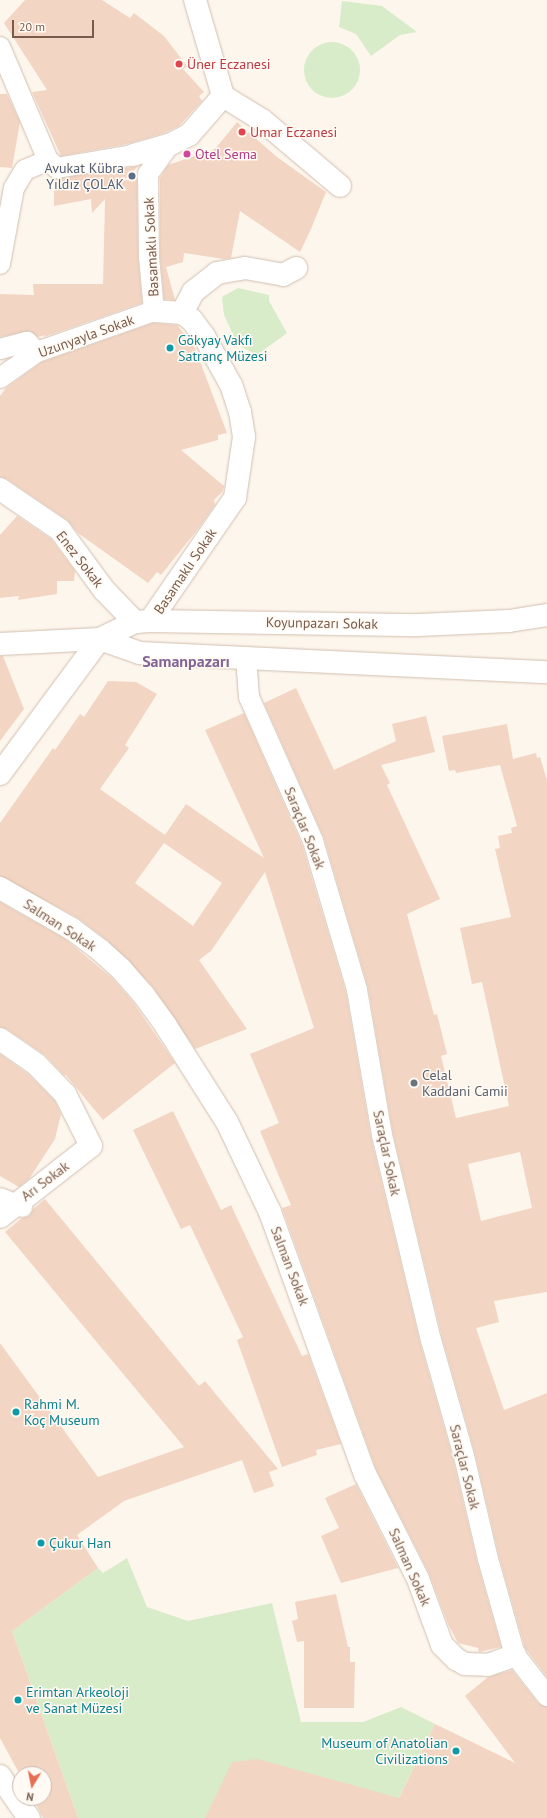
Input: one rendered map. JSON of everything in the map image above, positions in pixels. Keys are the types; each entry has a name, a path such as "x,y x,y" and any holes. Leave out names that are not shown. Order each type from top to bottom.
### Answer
{"street":[{"path":"195,0 223,96 262,120 340,186"},
{"path":"0,47 56,164"},
{"path":"0,264 14,188 25,170 56,164 133,155 169,145 189,135 223,96"},
{"name":"Basamaklı Sokak","path":"143,621 236,498 244,437 238,405 219,360 192,320 182,313 154,311 149,257 148,174 169,145"},
{"path":"182,313 193,292 217,273 246,268 283,275 296,268"},
{"name":"Uzunyayla Sokak","path":"0,378 38,352 154,311"},
{"path":"0,349 27,342 38,352"},
{"name":"Enez Sokak","path":"0,488 60,530 104,590 143,621"},
{"name":"Koyunpazarı Sokak","path":"0,774 100,638 143,621 419,625 509,621 547,615"},
{"path":"0,644 100,638 140,653 547,672"},
{"name":"Saraçlar Sokak","path":"246,657 249,697 313,841 357,990 382,1135 430,1340 464,1456 488,1559 515,1655"},
{"name":"Salman Sokak","path":"0,888 72,929 100,950 134,984 166,1026 227,1122 270,1212 322,1351 365,1474 418,1579 442,1645 448,1652 465,1664 488,1666 515,1655"},
{"name":"Arı Sokak","path":"0,1039 36,1064 64,1094 91,1146 7,1204"},
{"path":"0,1227 7,1204"},
{"path":"515,1655 547,1696"},
{"path":"0,1776 29,1818"}],"green space":[{"path":"342,1 382,6 417,32 400,35 371,56 356,34 339,27"},
{"path":"326,42 338,42 348,46 356,54 360,64 360,76 356,86 348,94 338,98 326,98 316,94 308,86 304,76 304,64 308,54 316,46"},
{"path":"238,288 269,295 269,301 287,333 257,355 238,345 224,315 222,297"},
{"path":"127,1558 147,1607 188,1621 272,1603 301,1722 363,1722 401,1707 435,1724 389,1818 78,1818 12,1631 98,1568 103,1573"}],"building":[{"path":"25,0 102,0 130,18 134,13 164,36 187,66 183,69 204,92 199,96 202,101 179,126 164,133 127,144 61,156 32,92 47,90 4,23"},
{"path":"0,94 7,94 20,122 12,168 0,167"},
{"path":"237,122 277,157 326,192 311,229 300,252 240,211 231,258 224,259 184,253 183,262 166,267 175,300 164,299 160,256 160,178 168,165 215,149"},
{"path":"138,166 124,181 137,177 138,257 142,303 44,337 45,335 38,337 30,331 0,337 0,294 34,295 33,284 103,284 105,199 92,213 91,199 54,206 54,179"},
{"path":"153,323 177,325 195,348 227,433 218,435 218,440 181,450 224,486 223,491 214,500 215,505 198,529 161,575 157,572 148,583 78,533 67,520 7,479 0,477 0,396 6,388 42,362"},
{"path":"17,516 51,539 75,571 74,581 57,581 57,594 18,600 19,596 0,598 0,535"},
{"path":"0,656 3,656 24,709 0,741"},
{"path":"108,681 136,682 157,694 125,745 129,748 100,789 165,835 186,804 264,858 205,730 244,713 302,845 346,993 371,1138 420,1343 453,1459 477,1562 501,1647 479,1652 478,1648 458,1643 448,1624 429,1573 376,1469 282,1208 291,1205 260,1131 279,1123 250,1054 314,1028 265,872 211,951 199,960 247,1029 195,1049 152,986 108,941 78,918 0,876 0,823 53,748 55,750 80,714 84,717","holes":["164,843 222,883 193,926 135,883"]},
{"path":"296,688 334,770 396,741 392,724 426,716 435,752 381,765 390,783 387,785 440,899 407,914 434,1015 437,1014 447,1054 441,1056 456,1118 509,1106 482,982 472,984 460,928 511,917 495,849 500,848 498,836 512,833 511,828 517,826 500,765 456,773 455,770 449,771 442,736 507,724 513,759 536,753 537,758 540,757 547,780 547,1292 494,1301 499,1322 476,1328 504,1410 547,1393 547,1677 525,1648 499,1556 475,1453 442,1337 393,1133 368,987 324,838 264,703","holes":["520,1152 532,1208 481,1221 468,1164"]},
{"path":"0,902 65,939 112,978 133,1002 175,1063 103,1120 65,1074 65,1076 45,1055 7,1029 0,1027"},
{"path":"0,1054 28,1074 55,1101 61,1114 55,1139 29,1179 19,1187 0,1176"},
{"path":"173,1111 221,1210 231,1205 302,1356 308,1354 341,1444 316,1450 317,1455 282,1467 237,1340 243,1337 190,1225 181,1229 133,1130"},
{"path":"45,1199 199,1386 205,1381 278,1469 269,1472 274,1486 254,1493 242,1460 124,1501 77,1535 98,1568 12,1631 78,1818 43,1818 37,1806 52,1806 52,1766 15,1766 0,1738 0,1343 98,1477 184,1447 5,1232 22,1218 29,1216 33,1209"},
{"path":"356,1484 398,1568 341,1583 321,1536 339,1528 325,1498"},
{"path":"336,1594 348,1647 350,1647 350,1662 355,1662 354,1708 304,1708 304,1641 297,1642 292,1621 298,1619 295,1602"},
{"path":"512,1670 538,1703 547,1707 547,1818 205,1818 232,1762 258,1759 399,1798 435,1724 515,1763 465,1696 488,1677"}],"place":[{"name":"Üner Eczanesi","path":"179,64"},
{"name":"Umar Eczanesi","path":"242,132"},
{"name":"Otel Sema","path":"187,154"},
{"name":"Avukat Kübra Yıldız ÇOLAK","path":"132,176"},
{"name":"Gökyay Vakfı Satranç Müzesi","path":"170,348"},
{"name":"Celal Kaddani Camii","path":"414,1083"},
{"name":"Rahmi M. Koç Museum","path":"16,1412"},
{"name":"Çukur Han","path":"41,1543"},
{"name":"Erimtan Arkeoloji ve Sanat Müzesi","path":"18,1700"},
{"name":"Museum of Anatolian Civilizations","path":"456,1751"}],"district":[{"name":"Samanpazarı","path":"186,661"}]}
